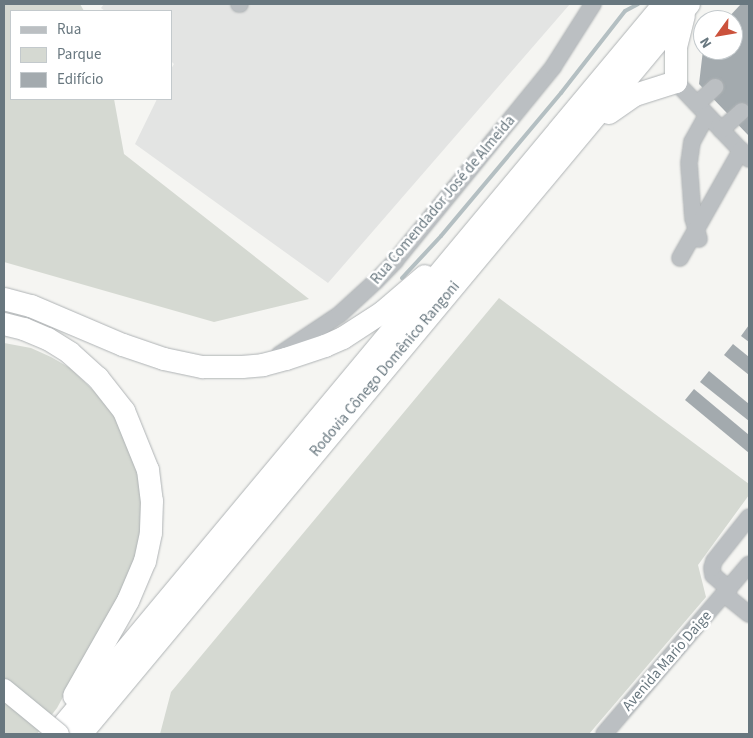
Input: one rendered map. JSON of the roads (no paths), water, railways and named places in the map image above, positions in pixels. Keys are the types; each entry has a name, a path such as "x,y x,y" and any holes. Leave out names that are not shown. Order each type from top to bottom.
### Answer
{"highway":[{"path":"583,132 635,95 676,82 676,47 680,5"},
{"name":"Rodovia Cônego Domênico Rangoni","path":"81,734 583,132 680,5"},
{"name":"Rodovia Cônego Domênico Rangoni","path":"58,734 468,241 680,5"},
{"path":"4,299 30,306 138,351 177,362 223,368 263,366 325,346 358,330 383,312 468,241"},
{"path":"4,324 48,338 70,353 98,378 124,411 139,443 148,470 152,502 151,533 145,561 128,601 51,734"}],"main road":[{"path":"4,689 58,734"}],"street":[{"name":"Rua Comendador José de Almeida","path":"263,366 340,314 376,282 540,84 567,47 593,4"},
{"path":"676,82 745,154 732,161 698,235 680,258"},
{"path":"698,235 692,218 689,163 692,142 702,110 715,87"},
{"path":"721,130 742,111"},
{"path":"749,517 714,561 712,568 713,575 749,614"},
{"name":"Avenida Mario Daige","path":"604,734 749,564"}],"waterway":[{"path":"402,278 441,236 561,93 625,11 638,4"}]}
